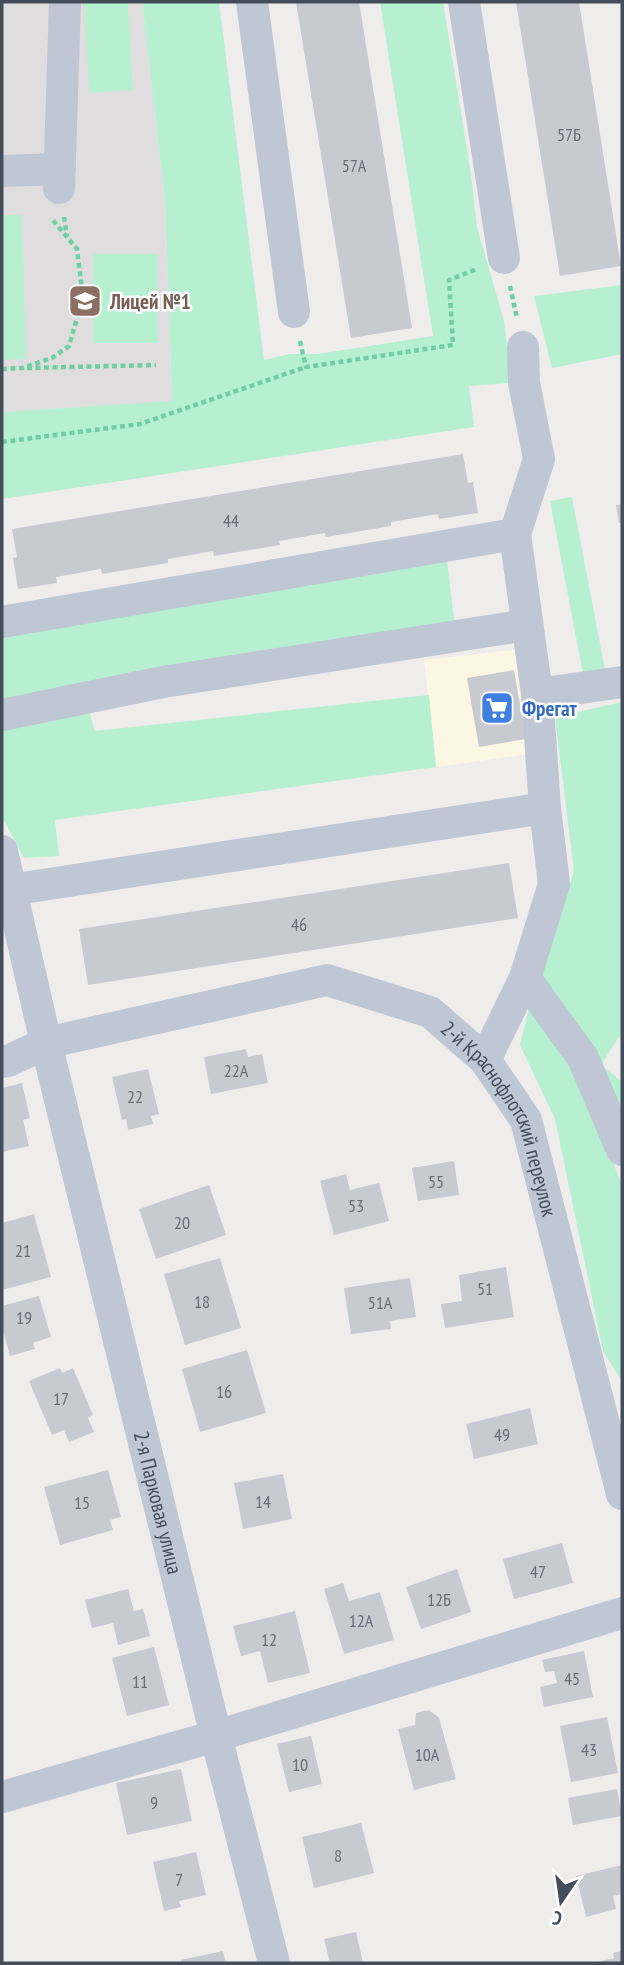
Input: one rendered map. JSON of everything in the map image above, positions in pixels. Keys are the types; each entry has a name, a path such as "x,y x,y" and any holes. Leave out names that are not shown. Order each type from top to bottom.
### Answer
{"street":[{"path":"2,171 60,178 65,2"},
{"path":"252,2 294,312"},
{"path":"464,2 504,258"},
{"path":"485,1060 525,978 554,884 545,808 537,694 514,534 539,459 524,383 523,347"},
{"path":"2,621 514,534"},
{"path":"2,715 163,682 527,625"},
{"path":"537,694 622,682"},
{"path":"10,890 545,808"},
{"name":"2-я Парковая улица","path":"2,851 46,1043 274,1963"},
{"path":"525,978 583,1058 622,1150"},
{"name":"2-й Краснофлотский переулок","path":"2,1062 46,1043 327,980 429,1012 485,1060 526,1121 622,1494"},
{"path":"2,1797 216,1736 622,1613"}],"path":[{"path":"22,368 52,358 69,346 83,298 77,249 67,236"},
{"path":"2,442 140,424 306,367 453,345 449,280 504,258 523,347"},
{"path":"294,312 306,367"},
{"path":"2,369 156,365"}],"shaded area":[{"name":"Лицей №1","path":"2,2 142,2 165,201 172,402 2,412"},
{"path":"520,649 529,754 436,767 424,660"}],"green space":[{"path":"84,2 128,2 133,90 89,93"},
{"path":"142,2 219,2 264,360 290,354 318,354 433,336 380,2 443,2 477,227 504,321 511,383 469,386 474,427 2,499 2,412 172,401 165,201"},
{"path":"2,215 22,215 26,359 2,360"},
{"path":"93,254 158,254 158,343 93,343"},
{"path":"622,285 622,354 552,368 534,296"},
{"path":"572,497 606,675 584,679 550,501"},
{"path":"446,554 455,626 2,699 2,633"},
{"path":"429,695 436,767 55,820 59,856 24,858 2,817 2,725 88,708 95,731"},
{"path":"622,702 622,1032 601,1065 622,1082 622,1119 540,978 574,871 555,717"},
{"path":"531,999 577,1072 622,1185 622,1381 603,1351 555,1119 520,1045"}],"building":[{"path":"296,2 359,2 412,328 351,338"},
{"path":"516,2 579,2 621,266 560,276"},
{"path":"463,454 468,483 473,482 478,513 439,519 438,514 391,522 391,526 326,537 325,533 279,541 280,545 214,556 213,551 168,559 168,563 102,574 101,569 56,577 57,583 18,589 13,558 17,557 12,529"},
{"path":"622,504 622,523 619,523 616,505"},
{"name":"Фрегат","path":"514,670 526,739 479,747 467,678"},
{"path":"509,863 518,918 88,985 79,929"},
{"path":"246,1049 248,1057 262,1054 268,1083 211,1094 204,1057"},
{"path":"148,1069 159,1114 151,1116 153,1124 128,1130 126,1119 122,1120 112,1077"},
{"path":"22,1083 30,1118 23,1120 29,1146 2,1152 2,1088"},
{"path":"454,1161 459,1195 418,1201 412,1168"},
{"path":"346,1174 350,1190 379,1183 389,1221 334,1235 320,1181"},
{"path":"209,1185 226,1235 156,1259 139,1209"},
{"path":"34,1214 51,1277 2,1290 2,1223"},
{"path":"220,1258 241,1328 185,1345 164,1274"},
{"path":"506,1267 514,1317 445,1328 441,1304 462,1301 459,1275"},
{"path":"410,1278 416,1317 390,1321 391,1329 351,1334 344,1288"},
{"path":"39,1296 51,1337 33,1343 35,1349 10,1356 2,1327 2,1306"},
{"path":"247,1350 266,1413 200,1432 182,1369"},
{"path":"60,1368 62,1373 73,1368 93,1415 88,1418 94,1432 69,1442 64,1430 52,1435 29,1381"},
{"path":"530,1408 538,1444 474,1459 466,1424"},
{"path":"108,1470 121,1517 110,1520 113,1530 60,1545 44,1487"},
{"path":"283,1474 292,1519 243,1529 234,1483"},
{"path":"562,1543 573,1583 514,1599 503,1559"},
{"path":"457,1569 471,1612 421,1629 406,1587"},
{"path":"343,1583 349,1601 380,1592 394,1640 344,1654 324,1589"},
{"path":"128,1589 134,1611 143,1609 150,1636 118,1645 113,1623 92,1628 85,1600"},
{"path":"295,1611 310,1673 268,1683 260,1651 241,1656 233,1626"},
{"path":"154,1647 169,1705 127,1716 112,1658"},
{"path":"584,1651 593,1697 544,1707 540,1687 557,1683 554,1671 545,1672 542,1660"},
{"path":"429,1710 439,1718 456,1779 414,1790 398,1729 415,1725 416,1713"},
{"path":"607,1717 618,1773 571,1782 560,1726"},
{"path":"311,1736 322,1784 289,1792 277,1744"},
{"path":"181,1769 192,1821 127,1835 116,1783"},
{"path":"617,1789 622,1816 573,1825 568,1798"},
{"path":"361,1823 374,1873 314,1888 302,1837"},
{"path":"196,1852 206,1895 179,1901 181,1907 164,1911 153,1862"},
{"path":"622,1865 622,1894 613,1896 616,1909 586,1917 576,1876"},
{"path":"356,1932 363,1963 330,1963 324,1939"},
{"path":"223,1951 226,1963 181,1963 181,1960"},
{"path":"622,1951 622,1963 593,1963 614,1958 613,1953"}],"place":[{"name":"Лицей №1","path":"85,301"},
{"name":"Фрегат","path":"497,708"}]}
